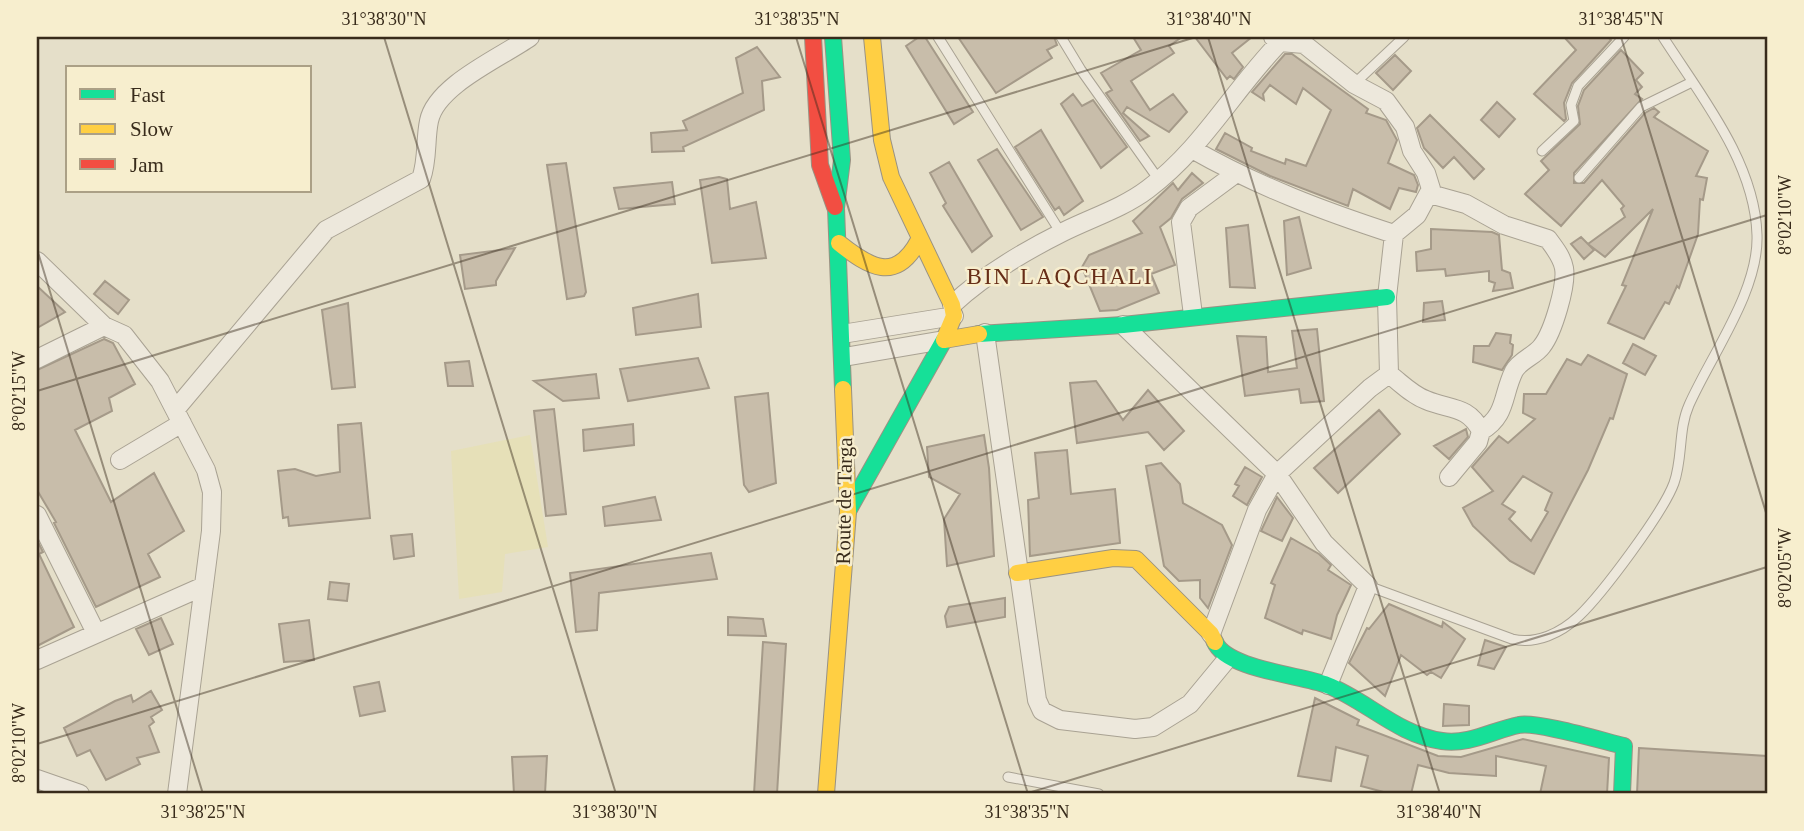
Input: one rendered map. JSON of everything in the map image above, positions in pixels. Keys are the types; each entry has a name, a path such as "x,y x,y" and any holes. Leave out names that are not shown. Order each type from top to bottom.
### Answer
{"street":[{"path":"120,460 179,416 326,230 421,179 425,168 429,119 449,89 530,37"},
{"name":"Route de Targa","path":"813,37 820,164 836,208"},
{"name":"Route de Targa","path":"826,794 848,512 836,208 842,160 833,37"},
{"path":"872,37 884,150 891,177 953,311"},
{"path":"848,512 944,340 953,311 975,284 1060,233 1132,199 1159,180 1192,149 1277,40 1307,40 1354,84 1386,101 1405,127 1412,151 1426,173 1430,194 1417,215 1394,234 1387,297 1389,374"},
{"path":"1192,149 1236,174 1300,203 1394,234"},
{"path":"1193,315 1181,222 1189,208 1236,174"},
{"path":"1430,194 1466,204 1504,225 1548,239 1564,267 1564,284 1553,325 1542,347 1514,370 1503,411 1493,424 1481,431"},
{"path":"839,243 862,262 879,267 898,264 907,259 919,240"},
{"path":"37,261 104,326 124,335 145,359 179,416 206,470 212,492 213,512 177,794"},
{"path":"844,358 985,332 1123,325 1193,315 1387,297"},
{"path":"842,334 953,311"},
{"path":"1123,325 1277,474 1324,543 1368,586 1328,685"},
{"path":"37,359 104,326"},
{"path":"985,332 1017,573 1037,700 1042,711 1050,716 1135,729 1153,727 1190,704 1228,659"},
{"path":"1389,374 1425,400 1459,408 1475,419 1481,431 1478,442 1449,477"},
{"path":"1211,634 1257,510 1277,474 1370,388 1389,374"},
{"path":"37,515 96,633"},
{"path":"1017,573 1114,558 1136,559 1211,634 1217,648 1228,659 1328,685 1401,727 1438,740 1458,742 1522,724 1624,746 1622,794"},
{"path":"37,660 204,586"},
{"path":"37,779 80,794"}],"lane":[{"path":"938,37 1060,233"},
{"path":"1061,37 1081,70 1159,180"},
{"path":"1354,84 1404,37"},
{"path":"1542,151 1574,121 1571,105 1578,86 1624,37"},
{"path":"1368,586 1512,639 1537,641 1578,617 1658,513 1674,482 1687,408 1745,289 1756,255 1757,233 1734,148 1662,37"},
{"path":"1578,178 1646,102 1692,82"},
{"path":"1008,777 1099,794"},
{"path":"1037,794 1038,783"}],"shaded area":[{"path":"530,435 548,547 505,554 502,592 459,599 451,451"}],"building":[{"path":"919,37 925,37 973,112 954,124 906,46"},
{"path":"958,37 1054,37 1057,45 1047,50 1052,58 996,93"},
{"path":"1133,37 1182,37 1169,46 1174,53 1131,81 1150,110 1173,94 1187,112 1169,132 1127,107 1123,113 1149,136 1140,141 1106,93 1112,90 1101,73 1141,50"},
{"path":"1195,37 1252,37 1232,53 1243,67 1234,79 1230,76 1227,79"},
{"path":"1564,37 1608,37 1611,40 1572,83 1564,103 1564,121 1534,94 1576,50"},
{"path":"757,47 780,77 762,81 764,110 683,147 684,151 652,152 651,133 687,130 683,121 743,93 736,58"},
{"path":"1621,50 1643,73 1636,80 1642,87 1635,94 1642,99 1574,173 1574,183 1584,183 1645,113 1654,108 1659,112 1654,117 1708,151 1696,176 1707,178 1703,200 1700,199 1698,234 1679,288 1677,286 1669,304 1665,302 1644,339 1608,323 1626,286 1622,285 1653,209 1605,257 1588,244 1625,217 1621,209 1624,206 1602,180 1561,226 1525,194 1549,170 1541,161 1580,124 1578,106 1584,90"},
{"path":"1285,54 1292,54 1368,109 1366,113 1386,120 1397,140 1388,163 1414,175 1418,185 1416,192 1399,188 1390,209 1353,189 1348,206 1270,176 1216,149 1225,133 1252,148 1251,151 1285,164 1286,159 1306,166 1331,110 1303,88 1296,104 1270,85 1263,94 1264,100 1252,92"},
{"path":"1395,55 1411,71 1393,90 1376,73"},
{"path":"1073,94 1082,106 1093,100 1127,147 1101,168 1061,104"},
{"path":"1497,102 1515,119 1499,137 1481,120"},
{"path":"1430,115 1484,169 1474,179 1454,157 1443,168 1424,148 1417,128"},
{"path":"1041,130 1083,201 1064,215 1059,207 1055,210 1015,147"},
{"path":"997,149 1043,217 1021,230 978,160"},
{"path":"949,162 992,236 972,252 943,206 946,203 930,173"},
{"path":"566,163 586,292 584,296 567,299 547,165"},
{"path":"1192,173 1203,183 1182,199 1171,218 1160,227 1175,265 1151,274 1159,293 1117,310 1100,311 1082,267 1089,255 1142,233 1133,221 1173,183 1178,190"},
{"path":"719,177 727,179 730,209 756,202 766,258 712,263 700,180"},
{"path":"672,182 675,204 619,209 614,188"},
{"path":"1299,217 1311,268 1287,275 1284,221"},
{"path":"1248,225 1255,288 1230,287 1226,228"},
{"path":"1431,229 1492,232 1499,235 1502,270 1510,273 1513,288 1493,291 1495,283 1489,281 1489,271 1446,276 1445,269 1417,271 1416,252 1431,249"},
{"path":"1581,237 1594,250 1584,259 1571,244"},
{"path":"515,248 496,285 465,289 460,255"},
{"path":"105,281 129,300 118,314 94,294"},
{"path":"37,286 65,312 37,328"},
{"path":"698,294 701,327 636,335 633,308"},
{"path":"1442,301 1445,320 1423,322 1424,303"},
{"path":"348,303 355,387 332,389 322,310"},
{"path":"1317,329 1324,401 1301,403 1299,389 1245,396 1237,336 1266,337 1268,372 1297,368 1292,331"},
{"path":"1496,333 1511,335 1510,343 1513,345 1512,355 1502,370 1473,362 1474,346 1489,346"},
{"path":"104,339 113,343 135,384 109,398 112,411 75,430 111,502 154,473 184,531 148,554 160,577 96,607 54,523 56,522 37,490 37,370"},
{"path":"1633,344 1656,356 1645,375 1623,363"},
{"path":"1588,355 1627,374 1613,419 1610,418 1588,470 1534,574 1510,561 1473,526 1463,508 1493,491 1472,467 1499,436 1508,443 1535,419 1523,413 1524,394 1546,394 1567,359 1581,365","holes":["1523,476 1552,493 1545,510 1548,512 1531,541 1509,519 1515,512 1502,504"]},
{"path":"698,358 709,388 628,401 620,369"},
{"path":"469,361 473,386 448,386 445,363"},
{"path":"596,374 599,398 563,401 534,381"},
{"path":"1096,381 1123,420 1148,390 1184,431 1164,450 1148,432 1077,443 1070,383"},
{"path":"768,393 776,483 749,492 744,485 735,397"},
{"path":"554,409 566,514 546,516 534,411"},
{"path":"1379,410 1400,434 1338,493 1314,468"},
{"path":"361,423 370,518 289,526 288,517 283,518 278,471 295,469 316,476 340,472 338,425"},
{"path":"633,424 634,445 584,451 583,430"},
{"path":"1466,429 1468,437 1449,459 1434,446"},
{"path":"984,435 989,468 994,556 947,566 944,519 960,494 929,477 927,447"},
{"path":"1067,450 1071,494 1115,489 1120,543 1030,556 1028,500 1039,498 1035,453"},
{"path":"1161,463 1180,484 1183,503 1222,525 1232,545 1208,608 1200,598 1200,580 1179,581 1164,566 1146,466"},
{"path":"1245,467 1262,477 1247,505 1233,496 1239,486 1235,484"},
{"path":"655,497 661,520 605,526 603,507"},
{"path":"1277,497 1293,518 1282,541 1261,531"},
{"path":"412,534 414,556 394,559 391,536"},
{"path":"1291,538 1319,554 1331,565 1328,570 1351,585 1337,615 1331,639 1303,630 1302,634 1265,618 1275,585 1271,583"},
{"path":"37,540 43,552 39,554 74,627 37,646"},
{"path":"711,553 717,579 599,593 597,630 576,632 570,573"},
{"path":"330,582 349,584 347,601 328,599"},
{"path":"1005,598 1005,617 947,627 945,616 949,607"},
{"path":"1389,604 1442,627 1443,622 1465,639 1441,678 1431,672 1427,675 1401,655 1385,696 1349,663 1367,628 1369,629"},
{"path":"728,617 763,619 766,636 728,635"},
{"path":"161,618 173,644 149,655 136,629"},
{"path":"309,620 314,660 284,662 279,624"},
{"path":"1485,640 1506,647 1494,669 1478,665"},
{"path":"763,642 786,644 777,794 754,794"},
{"path":"379,682 385,711 360,716 354,687"},
{"path":"151,691 162,710 151,717 154,722 149,726 159,752 137,758 140,764 106,780 90,750 77,756 64,728 115,701 131,695 133,702"},
{"path":"1315,698 1359,720 1357,725 1438,756 1461,757 1523,739 1609,758 1607,794 1540,794 1546,766 1496,756 1496,776 1449,773 1418,765 1411,794 1391,794 1361,786 1368,756 1336,747 1331,781 1298,776"},
{"path":"1444,704 1469,706 1469,725 1443,726"},
{"path":"1639,748 1767,756 1767,794 1637,794"},
{"path":"547,756 545,794 514,794 512,757"}],"traffic: fast":[{"path":"833,37 842,160 836,208 843,389"},
{"path":"979,334 1123,325 1387,297"},
{"path":"848,511 944,340"},
{"path":"1215,642 1233,659 1327,685 1397,725 1426,737 1442,741 1462,741 1509,727 1528,725 1624,746 1622,794"}],"traffic: slow":[{"path":"872,37 882,140 891,177 952,305 954,316 944,340 979,334"},
{"path":"839,243 871,264 891,267 910,254 919,240"},
{"path":"826,794 848,512 843,389"},
{"path":"1017,573 1113,558 1136,559 1211,634 1215,642"}],"traffic: jam":[{"path":"813,37 820,165 835,207"}],"district":[{"name":"BIN LAQCHALI","path":"1060,276"}]}
